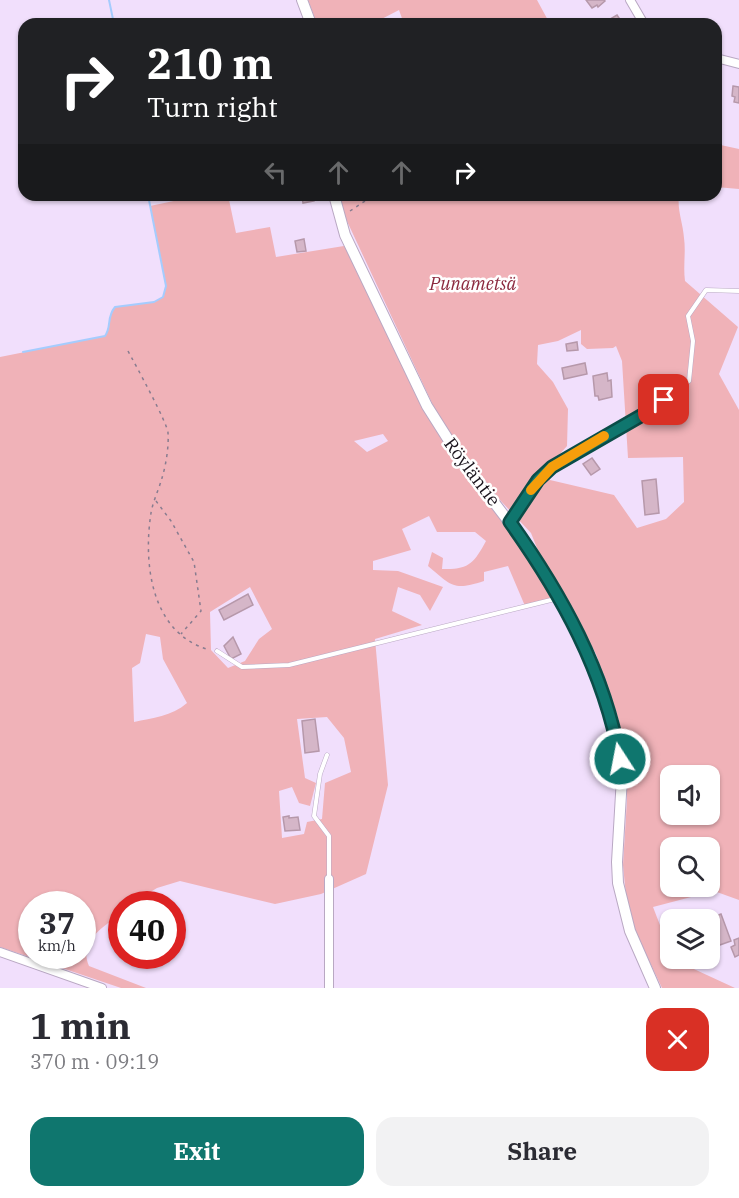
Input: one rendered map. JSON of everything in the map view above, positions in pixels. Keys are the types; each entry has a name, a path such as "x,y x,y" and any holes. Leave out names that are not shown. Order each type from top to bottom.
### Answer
{"street":[{"path":"302,0 309,18"},
{"path":"630,0 640,18"},
{"path":"722,60 739,64"},
{"name":"Röyläntie","path":"335,201 339,218 427,406 458,455 510,522 559,598 599,678 615,730 620,759 622,794 617,851 618,883 630,931 655,988"},
{"path":"329,879 329,988"},
{"path":"0,952 102,988"}],"lane":[{"path":"510,522 538,480 552,467 651,410 689,381 693,341 688,316 706,290 739,291"},
{"path":"217,651 242,667 289,665 559,598"},
{"path":"327,755 320,774 314,816 329,836 329,879"}],"path":[{"path":"339,218 365,201"},
{"path":"128,351 168,430 163,475 151,512 149,568 160,610 181,635 199,647 217,651"},
{"path":"155,499 171,521 194,562 201,611 181,635"}],"green space":[{"path":"308,0 537,0 547,18 402,18 399,10 384,18 315,18"},
{"path":"722,145 739,149 739,189 722,188"},
{"path":"174,201 229,201 236,233 270,227 276,257 350,245 427,406 558,597 525,606 508,566 484,572 484,581 466,586 453,585 428,566 432,552 443,558 442,569 459,568 474,560 486,541 475,532 437,532 429,516 402,529 411,550 373,561 373,570 398,571 443,587 430,611 420,595 398,587 392,611 422,625 375,639 388,785 366,874 321,894 275,904 180,881 152,891 108,891 108,923 96,933 96,891 18,891 18,953 0,947 0,357 105,336 115,307 154,302 163,297 166,286 150,206","holes":["383,434 388,441 367,452 354,441","250,587 272,629 259,639 245,661 228,668 211,650 210,612","146,634 160,637 163,659 187,703 168,714 134,722 132,668 140,663","327,717 344,738 351,772 325,783 322,819 307,822 304,834 282,838 279,791 292,787 299,803 310,806 316,783 305,778 297,719"]},
{"name":"Punametsä","path":"341,201 679,201 685,243 685,281 738,327 719,374 739,410 739,900 720,893 720,837 660,837 660,897 691,897 653,907 660,925 660,969 694,969 735,988 662,988 635,931 627,906 623,865 627,800 626,755 617,714 596,654 539,553 531,533 499,499 438,416 346,219","holes":["581,330 581,344 587,349 616,346 622,361 628,458 683,457 684,502 666,519 637,528 614,495 550,480 550,465 567,446 568,409 553,382 537,364 538,345 558,341"]},
{"path":"65,969 96,969 146,988 121,988"}],"building":[{"path":"586,0 605,1 598,7 597,5 592,8"},
{"path":"733,86 739,87 739,103 734,102"},
{"path":"304,239 306,251 297,252 295,241"},
{"path":"577,342 578,350 567,351 566,344"},
{"path":"585,363 587,374 564,379 562,368"},
{"path":"607,373 608,381 611,380 612,397 599,400 598,396 595,396 593,376"},
{"path":"592,458 600,469 591,475 583,464"},
{"path":"656,479 659,513 645,515 642,481"},
{"path":"248,594 253,605 224,620 219,610"},
{"path":"233,637 241,654 231,659 224,646"},
{"path":"315,719 319,751 305,753 302,721"},
{"path":"289,816 289,818 298,817 300,830 285,831 283,817"},
{"path":"720,914 731,941 720,945"},
{"path":"739,938 739,955 735,957 731,947 735,945 734,940"}],"waterway":[{"path":"109,0 113,18"},
{"path":"23,352 105,336 115,307 154,302 163,297 166,286 149,201"}],"slow traffic":[{"path":"531,490 552,467 604,436"}],"route":[{"path":"620,759 607,703 587,650 558,597 510,522 538,480 552,467 651,410 664,400"}]}
